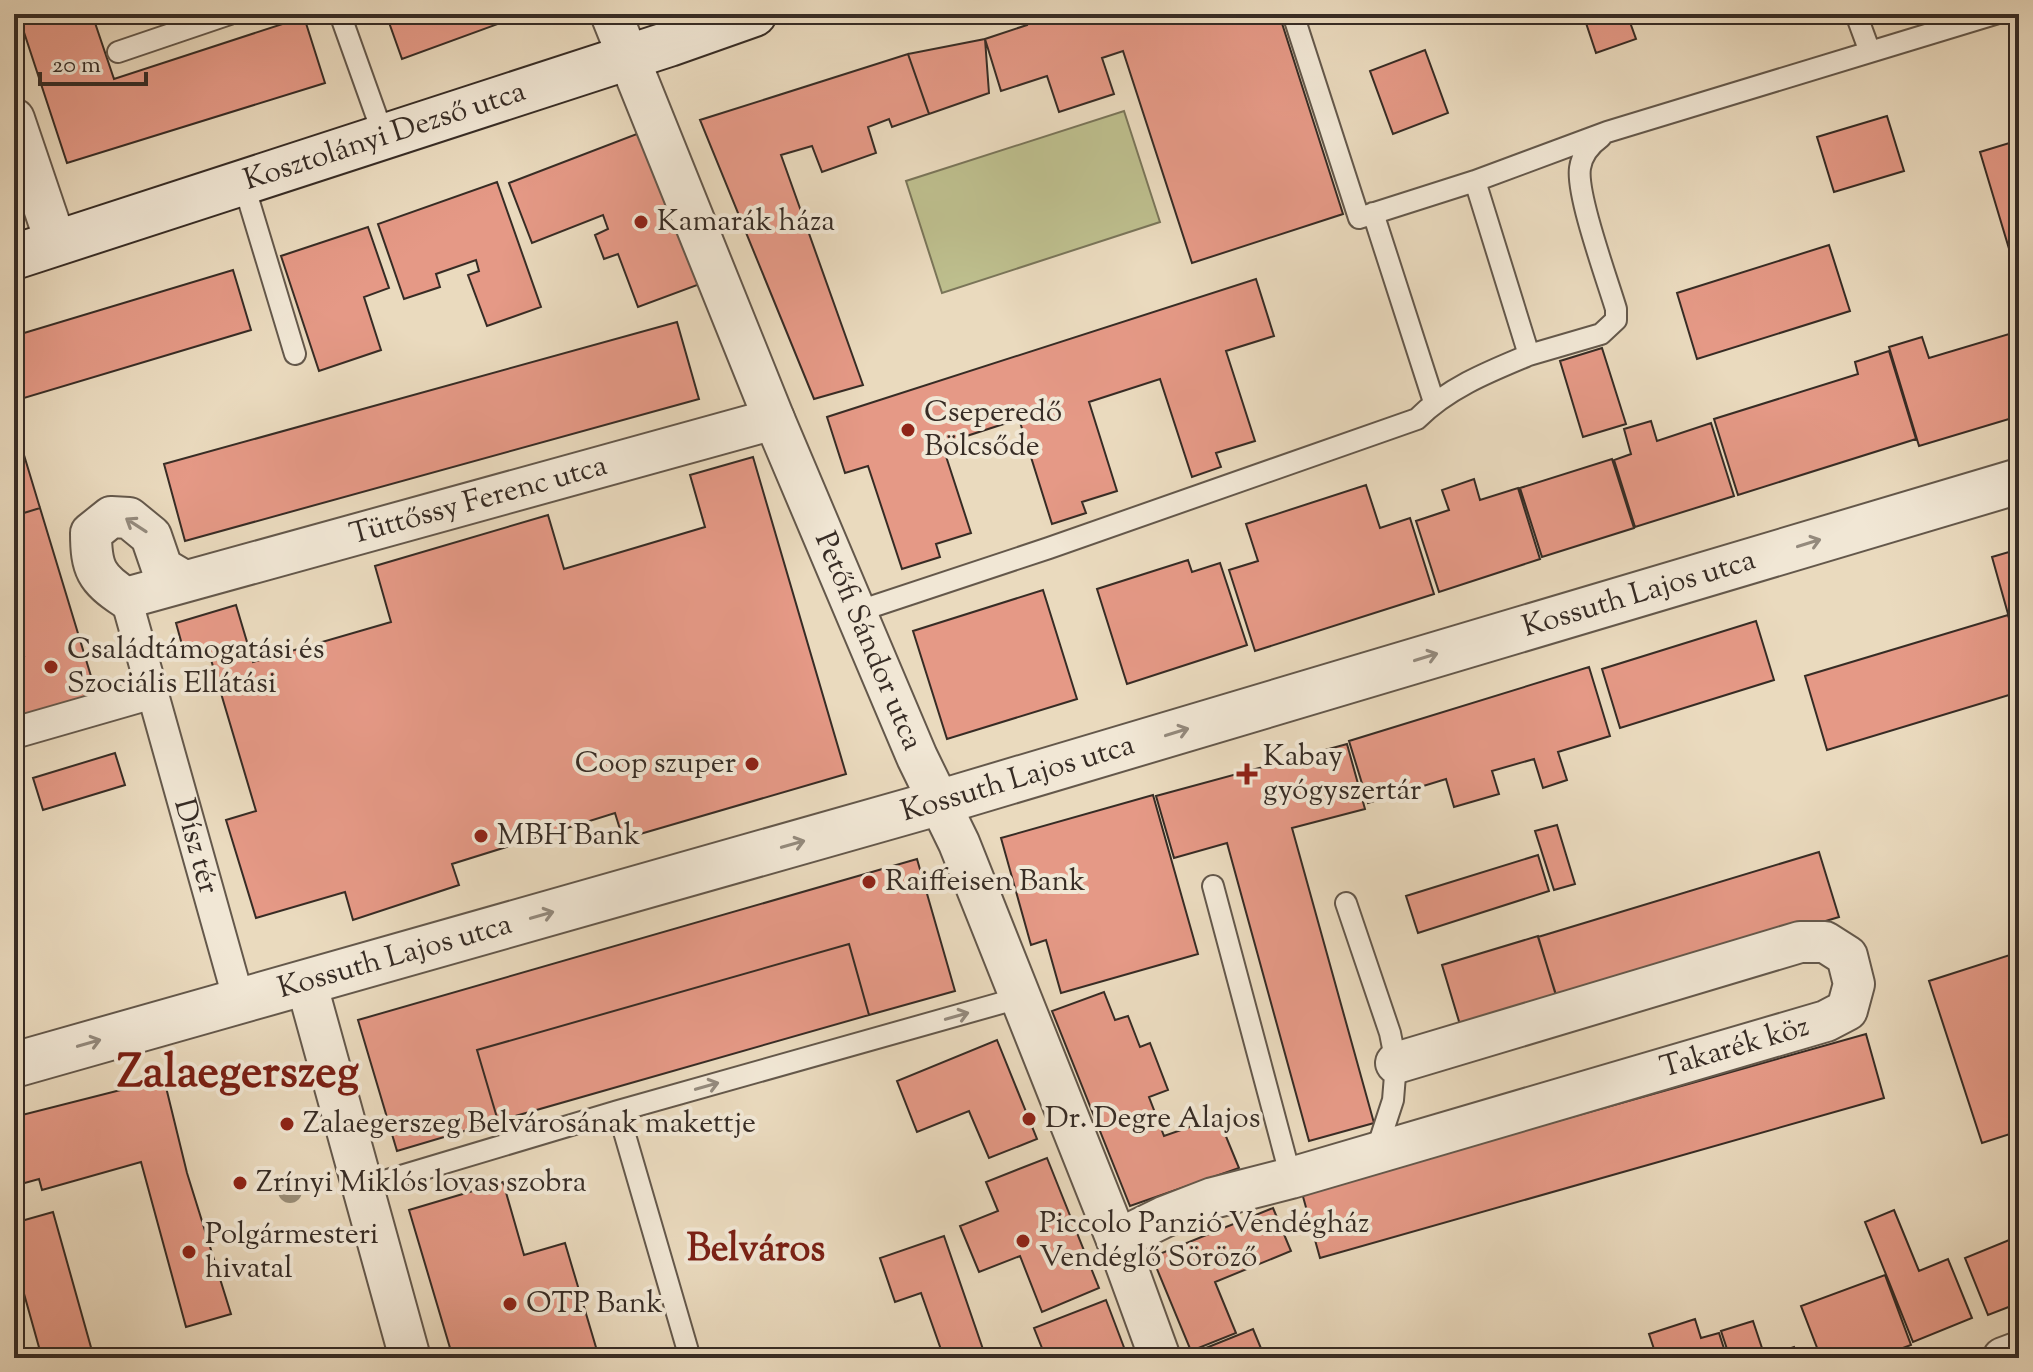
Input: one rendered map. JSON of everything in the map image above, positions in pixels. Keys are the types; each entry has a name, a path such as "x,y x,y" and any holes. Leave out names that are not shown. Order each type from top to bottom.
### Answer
{"street":[{"name":"Petőfi Sándor utca","path":"611,14 774,419 917,757 941,802 1117,1240 1160,1358"},
{"name":"Kosztolányi Dezső utca","path":"14,257 628,58 754,14"},
{"path":"14,119 56,243"},
{"name":"Tüttőssy Ferenc utca","path":"126,598 774,419"},
{"name":"Kossuth Lajos utca","path":"14,1065 941,802 2019,481"},
{"path":"126,598 106,585 91,560 91,533 111,517 129,518 151,536 162,568 184,581"},
{"name":"Dísz tér","path":"126,598 239,1001"},
{"path":"14,733 153,693"},
{"name":"Takarék köz","path":"1117,1240 1213,1198 1291,1178 1826,1021 1847,1010 1854,984 1847,956 1825,942 1800,942 1396,1063"},
{"path":"306,982 410,1358"},
{"path":"2003,1358 2019,1352"}],"lane":[{"path":"340,14 384,137"},
{"path":"1293,14 1359,218 1475,181 1607,132 1995,14"},
{"path":"1856,14 1870,52"},
{"path":"118,52 226,15"},
{"path":"856,612 1417,419 1434,402 1479,376 1529,355 1601,334 1616,320 1616,309 1579,184 1582,158 1589,147 1607,132"},
{"path":"1475,181 1529,355"},
{"path":"243,182 295,354"},
{"path":"1373,213 1434,402"},
{"path":"1213,886 1291,1178"},
{"path":"1346,903 1390,1033 1396,1063 1393,1100 1376,1152"},
{"path":"364,1187 618,1111 1019,998"},
{"path":"618,1111 690,1358"}],"green space":[{"path":"1124,111 1160,222 942,293 906,181"}],"building":[{"path":"18,14 92,14 114,79 304,17 325,83 67,163"},
{"path":"386,14 525,14 402,59"},
{"path":"1024,14 1279,14 1343,214 1192,263 1123,51 1102,58 1114,94 1059,112 1047,76 1001,91 985,39 1027,25"},
{"path":"1583,14 1627,14 1636,39 1596,53"},
{"path":"985,39 989,93 929,114 908,54"},
{"path":"1425,50 1448,113 1393,134 1370,71"},
{"path":"908,54 929,114 892,127 889,119 868,127 876,153 822,172 812,146 781,155 863,385 814,399 700,120"},
{"path":"1887,116 1904,171 1834,192 1817,137"},
{"name":"Kamarák háza","path":"642,132 700,284 638,307 618,254 604,259 595,235 608,229 603,215 532,243 509,183"},
{"path":"2019,140 2019,282 1980,152"},
{"path":"497,182 541,307 487,326 468,275 479,271 476,260 436,274 440,287 404,299 378,224"},
{"path":"368,227 389,288 364,297 381,350 319,371 281,256"},
{"path":"1829,245 1850,311 1697,359 1677,293"},
{"path":"233,270 251,330 14,401 14,336"},
{"name":"Cseperedő Bölcsőde","path":"1256,279 1274,336 1226,351 1255,441 1216,453 1221,467 1192,477 1160,379 1089,402 1117,491 1082,502 1086,513 1052,524 1019,419 942,444 971,533 936,544 940,557 902,569 868,466 845,473 827,417"},
{"path":"677,322 699,399 185,541 164,464"},
{"path":"2019,331 2019,416 1919,446 1889,347 1922,337 1929,358"},
{"path":"1602,348 1626,424 1583,437 1560,361"},
{"path":"1889,351 1916,439 1738,495 1714,419 1858,374 1855,362"},
{"path":"1651,421 1657,441 1711,423 1734,496 1635,527 1614,460 1631,454 1624,429"},
{"path":"14,422 40,508 14,516"},
{"path":"753,457 846,774 623,839 615,813 452,864 459,885 353,920 345,892 256,918 226,820 256,811 209,653 186,659 176,623 236,605 253,662 391,622 375,566 548,515 564,569 705,527 690,475"},
{"path":"1612,459 1634,528 1542,557 1520,488"},
{"path":"1474,479 1480,500 1518,488 1540,559 1439,592 1416,521 1449,510 1442,490"},
{"path":"1366,485 1380,528 1410,518 1434,594 1255,651 1229,570 1258,561 1246,524"},
{"path":"40,508 97,696 14,721 14,659 24,656 14,622 14,516"},
{"path":"2019,549 2019,653 1992,557"},
{"path":"1188,560 1192,572 1220,563 1247,645 1127,684 1097,589"},
{"path":"1043,590 1077,699 947,739 913,631"},
{"path":"2008,615 2019,653 2019,692 1827,750 1805,676"},
{"path":"1756,621 1774,680 1620,728 1602,669"},
{"path":"1589,667 1610,736 1558,752 1567,780 1543,788 1534,759 1492,771 1499,794 1454,807 1446,779 1368,803 1349,741"},
{"path":"1347,744 1365,809 1292,828 1374,1123 1309,1141 1227,843 1174,858 1156,796"},
{"path":"115,753 125,785 43,810 33,778"},
{"path":"1153,795 1198,954 1061,993 1046,940 1031,945 1001,838"},
{"path":"1557,825 1575,884 1554,890 1535,831"},
{"path":"1819,852 1839,917 1558,1001 1538,937"},
{"path":"1538,855 1549,891 1418,933 1406,896"},
{"path":"917,859 955,991 869,1015 849,944 477,1050 498,1121 397,1151 358,1020"},
{"path":"1538,936 1557,999 1461,1028 1442,965"},
{"path":"849,944 869,1015 498,1121 477,1050"},
{"path":"2019,952 2019,1143 2016,1132 1982,1143 1929,981"},
{"path":"1104,992 1115,1020 1128,1016 1140,1047 1150,1043 1168,1090 1149,1097 1164,1136 1218,1117 1239,1168 1130,1206 1052,1011"},
{"path":"1866,1034 1884,1098 1320,1258 1302,1193"},
{"path":"997,1040 1037,1139 989,1158 969,1111 917,1132 897,1081"},
{"name":"Polgármesteri hivatal","path":"164,1079 187,1173 231,1314 186,1327 141,1162 42,1190 39,1179 14,1186 14,1117"},
{"name":"Piccolo Panzió Vendégház Vendéglő Söröző","path":"1047,1158 1099,1288 1042,1312 1020,1256 979,1272 960,1226 998,1211 986,1182"},
{"name":"OTP Bank","path":"503,1182 524,1255 565,1243 598,1354 584,1358 453,1358 409,1210"},
{"path":"1273,1208 1291,1251 1215,1282 1236,1333 1191,1351 1152,1257"},
{"path":"1894,1210 1919,1271 1948,1259 1972,1318 1913,1342 1865,1222"},
{"path":"53,1212 94,1358 42,1358 14,1258 14,1223"},
{"path":"944,1236 986,1358 944,1358 921,1293 895,1302 880,1258"},
{"path":"2019,1236 2019,1303 1988,1315 1965,1258"},
{"path":"1885,1275 1911,1345 1876,1358 1821,1358 1801,1306"},
{"path":"1106,1300 1128,1358 1046,1358 1034,1328"},
{"path":"1695,1319 1701,1338 1719,1333 1727,1358 1657,1358 1649,1334"},
{"path":"1753,1321 1765,1357 1794,1347 1798,1358 1730,1358 1721,1331"},
{"path":"1253,1329 1265,1358 1181,1358"}],"place":[{"name":"Kamarák háza","path":"641,222"},
{"name":"Cseperedő Bölcsőde","path":"908,430"},
{"name":"Családtámogatási és Szociális Ellátási","path":"51,667"},
{"name":"Coop szuper","path":"752,764"},
{"name":"Kabay gyógyszertár","path":"1247,774"},
{"name":"MBH Bank","path":"481,836"},
{"name":"Raiffeisen Bank","path":"869,882"},
{"name":"Dr. Degre Alajos","path":"1029,1119"},
{"name":"Zalaegerszeg Belvárosának makettje","path":"287,1124"},
{"name":"Zrínyi Miklós lovas szobra","path":"240,1183"},
{"name":"Piccolo Panzió Vendégház Vendéglő Söröző","path":"1023,1241"},
{"name":"Polgármesteri hivatal","path":"189,1252"},
{"name":"OTP Bank","path":"510,1304"}],"district":[{"name":"Zalaegerszeg","path":"238,1075"},
{"name":"Belváros","path":"756,1251"}]}
